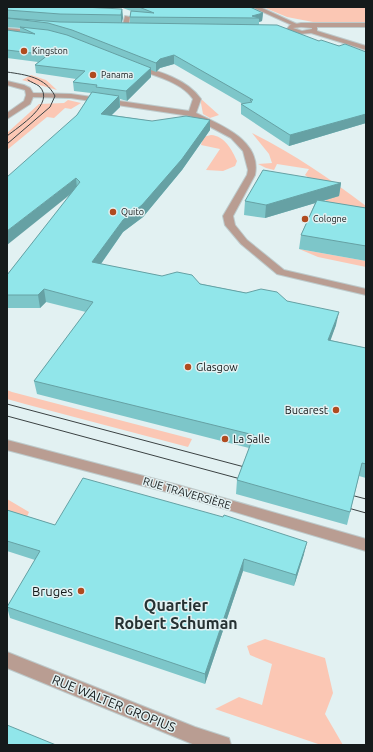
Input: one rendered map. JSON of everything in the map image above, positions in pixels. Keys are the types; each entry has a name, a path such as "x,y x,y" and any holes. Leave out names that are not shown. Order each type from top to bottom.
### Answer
{"street":[{"path":"256,7 294,28 305,32 314,32 366,48"},
{"path":"125,28 127,17"},
{"path":"7,23 15,24"},
{"path":"310,25 316,29 314,32"},
{"path":"284,30 310,25 366,25"},
{"path":"118,28 133,28"},
{"path":"7,30 42,34"},
{"path":"128,64 185,87 194,93 197,99 192,114"},
{"path":"7,83 22,86 28,89 30,95 27,102 7,117"},
{"path":"30,95 71,96 192,114 222,128 234,136 243,146 250,159 251,175 228,216 230,225 244,242 281,272 366,292"},
{"name":"RUE TRAVERSIÈRE","path":"7,445 178,490 366,545"},
{"name":"RUE WALTER GROPIUS","path":"7,660 195,736 222,745"}],"shaded area":[{"path":"263,7 366,7 366,22 313,22 287,17"},
{"path":"31,75 46,80 57,90 22,80"},
{"path":"200,98 219,115 210,118 203,114"},
{"path":"68,100 81,103 71,109 65,108 54,118 47,117 7,150 7,133 39,104 64,103"},
{"path":"252,133 311,167 366,206 366,220 323,212 328,192 305,175 309,169 277,164 274,170 258,164 272,163 269,154"},
{"path":"211,135 220,138 227,144 237,161 235,166 223,171 206,170 220,149 201,145 203,137"},
{"path":"299,249 366,261 366,267 318,257"},
{"path":"7,390 192,439 188,447 25,404 7,399"},
{"path":"7,499 29,512 23,526 7,521"},
{"path":"265,639 325,658 333,693 325,714 343,745 321,745 215,709 239,697 262,705 272,664 250,655 247,646"}],"building":[{"path":"7,7 83,7 122,9 121,15 60,14 7,10"},
{"path":"139,7 250,7 263,13 252,16 259,18 130,17 131,11 154,13"},
{"path":"7,18 60,22 277,25 319,41 321,40 339,46 345,44 366,52 366,114 290,135 241,104 252,102 250,100 253,100 174,55 160,59 156,63 72,30 48,23"},
{"path":"20,27 48,30 67,35 151,68 126,91 73,82 85,71 35,65 48,55 7,50 7,30 35,34"},
{"path":"92,92 119,96 101,114 152,121 186,116 210,120 182,159 142,205 123,220 92,262 162,276 177,272 192,275 200,284 246,293 261,289 277,292 287,301 339,312 328,340 366,348 366,464 362,463 350,512 237,480 254,435 34,381 93,302 44,289 38,295 7,295 7,275 80,182 76,178 7,231 7,177 77,115"},
{"path":"263,170 341,183 266,205 245,201"},
{"path":"317,200 366,208 366,246 301,235"},
{"name":"Bruges","path":"83,478 223,517 224,515 307,542 296,575 244,559 205,674 7,607 40,551 7,541 7,510 55,525"},
{"path":"7,725 56,745 7,745"}],"tram line":[{"path":"7,72 35,78 46,85 55,96 50,107 7,144"},
{"path":"7,136 27,121 40,107 43,100 43,93 39,86 28,80"},
{"path":"7,404 252,469"},
{"path":"7,416 248,481"},
{"path":"343,493 366,499"},
{"path":"341,506 366,513"}],"place":[{"name":"Kingston","path":"24,51"},
{"name":"Panama","path":"93,75"},
{"name":"Quito","path":"113,212"},
{"name":"Cologne","path":"305,219"},
{"name":"Glasgow","path":"188,367"},
{"name":"Bucarest","path":"336,410"},
{"name":"La Salle","path":"225,439"},
{"name":"Bruges","path":"81,591"}],"district":[{"name":"Quartier Robert Schuman","path":"176,614"}]}
